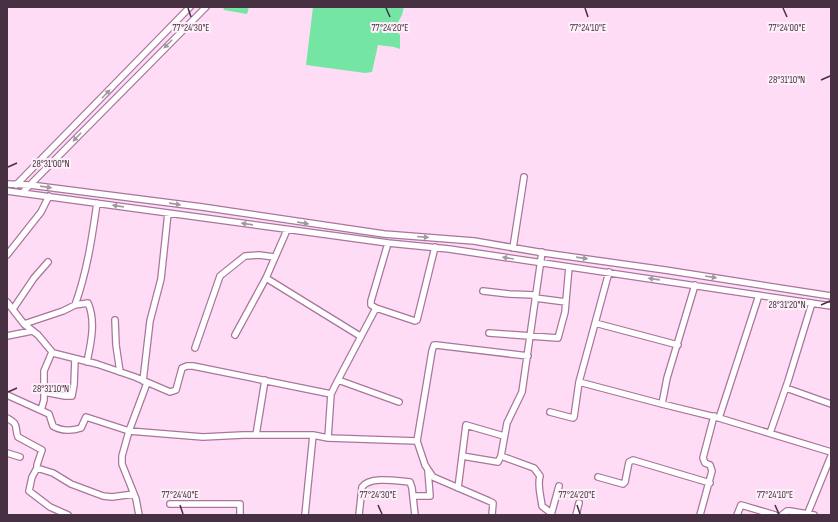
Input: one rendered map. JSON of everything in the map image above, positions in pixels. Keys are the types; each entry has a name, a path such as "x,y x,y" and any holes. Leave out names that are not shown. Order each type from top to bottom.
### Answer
{"street":[{"path":"9,191 18,184 190,7"},
{"path":"22,193 206,7"},
{"path":"513,248 524,177"},
{"path":"7,184 30,184 384,234 474,241 831,296"},
{"path":"9,191 385,243 435,247 831,306"},
{"path":"7,255 41,212 49,196"},
{"path":"75,305 90,250 97,203"},
{"path":"139,515 134,494 122,464 122,456 145,382 150,321 161,279 168,213"},
{"path":"235,335 266,278 287,230"},
{"path":"384,234 385,243 371,305 415,321 417,320 435,247"},
{"path":"462,456 498,462 501,456 507,423 522,392 542,252"},
{"path":"195,348 220,276 245,256 259,255 274,257"},
{"path":"13,310 34,278 48,262"},
{"path":"489,333 558,338 566,302 570,267"},
{"path":"550,412 574,418 579,382 609,272"},
{"path":"266,278 360,336"},
{"path":"662,404 667,378 695,285"},
{"path":"483,291 566,302"},
{"path":"700,515 710,483 712,471 711,466 705,463 703,458 759,295"},
{"path":"7,302 24,324 40,337 52,352 120,372 170,392 174,392 177,388 182,368 193,366 331,394"},
{"path":"24,324 63,311 75,305 88,303 92,338 87,362"},
{"path":"770,433 786,388 812,303"},
{"path":"328,438 331,394 376,308"},
{"path":"115,320 120,372"},
{"path":"595,323 678,345"},
{"path":"7,336 32,330"},
{"path":"413,496 430,496 428,471 418,441 434,346 528,356"},
{"path":"41,410 44,402 44,370 52,352"},
{"path":"44,392 72,396 75,359"},
{"path":"256,435 265,380"},
{"path":"338,380 399,402"},
{"path":"579,382 716,417 831,452"},
{"path":"786,388 831,404"},
{"path":"7,395 49,414 53,426 59,429 71,430 80,428 86,417 129,431 203,437 313,435 328,438 418,441"},
{"path":"7,418 14,422 18,437 42,450 37,468 32,477 29,491 48,506 64,514"},
{"path":"458,488 466,425 504,436"},
{"path":"305,515 313,435"},
{"path":"7,453 20,457"},
{"path":"501,456 534,468 540,476 538,485 541,491 542,506 551,514 558,486"},
{"path":"782,515 790,511 810,514 831,456"},
{"path":"598,477 623,484 625,482 629,462 633,460 710,483"},
{"path":"37,468 53,473 71,484 103,496 112,497 134,494"},
{"path":"428,471 433,477 489,500 493,503 492,515"},
{"path":"359,515 361,491 364,484 379,480 410,482 412,484 415,515"},
{"path":"576,515 579,503"},
{"path":"170,504 240,504 240,515"},
{"path":"737,515 741,505 775,515"}],"shaded area":[{"path":"223,7 249,7 247,14 224,10"},
{"path":"313,7 404,7 402,15 395,28 400,35 400,49 378,45 372,72 365,73 306,65"}]}
